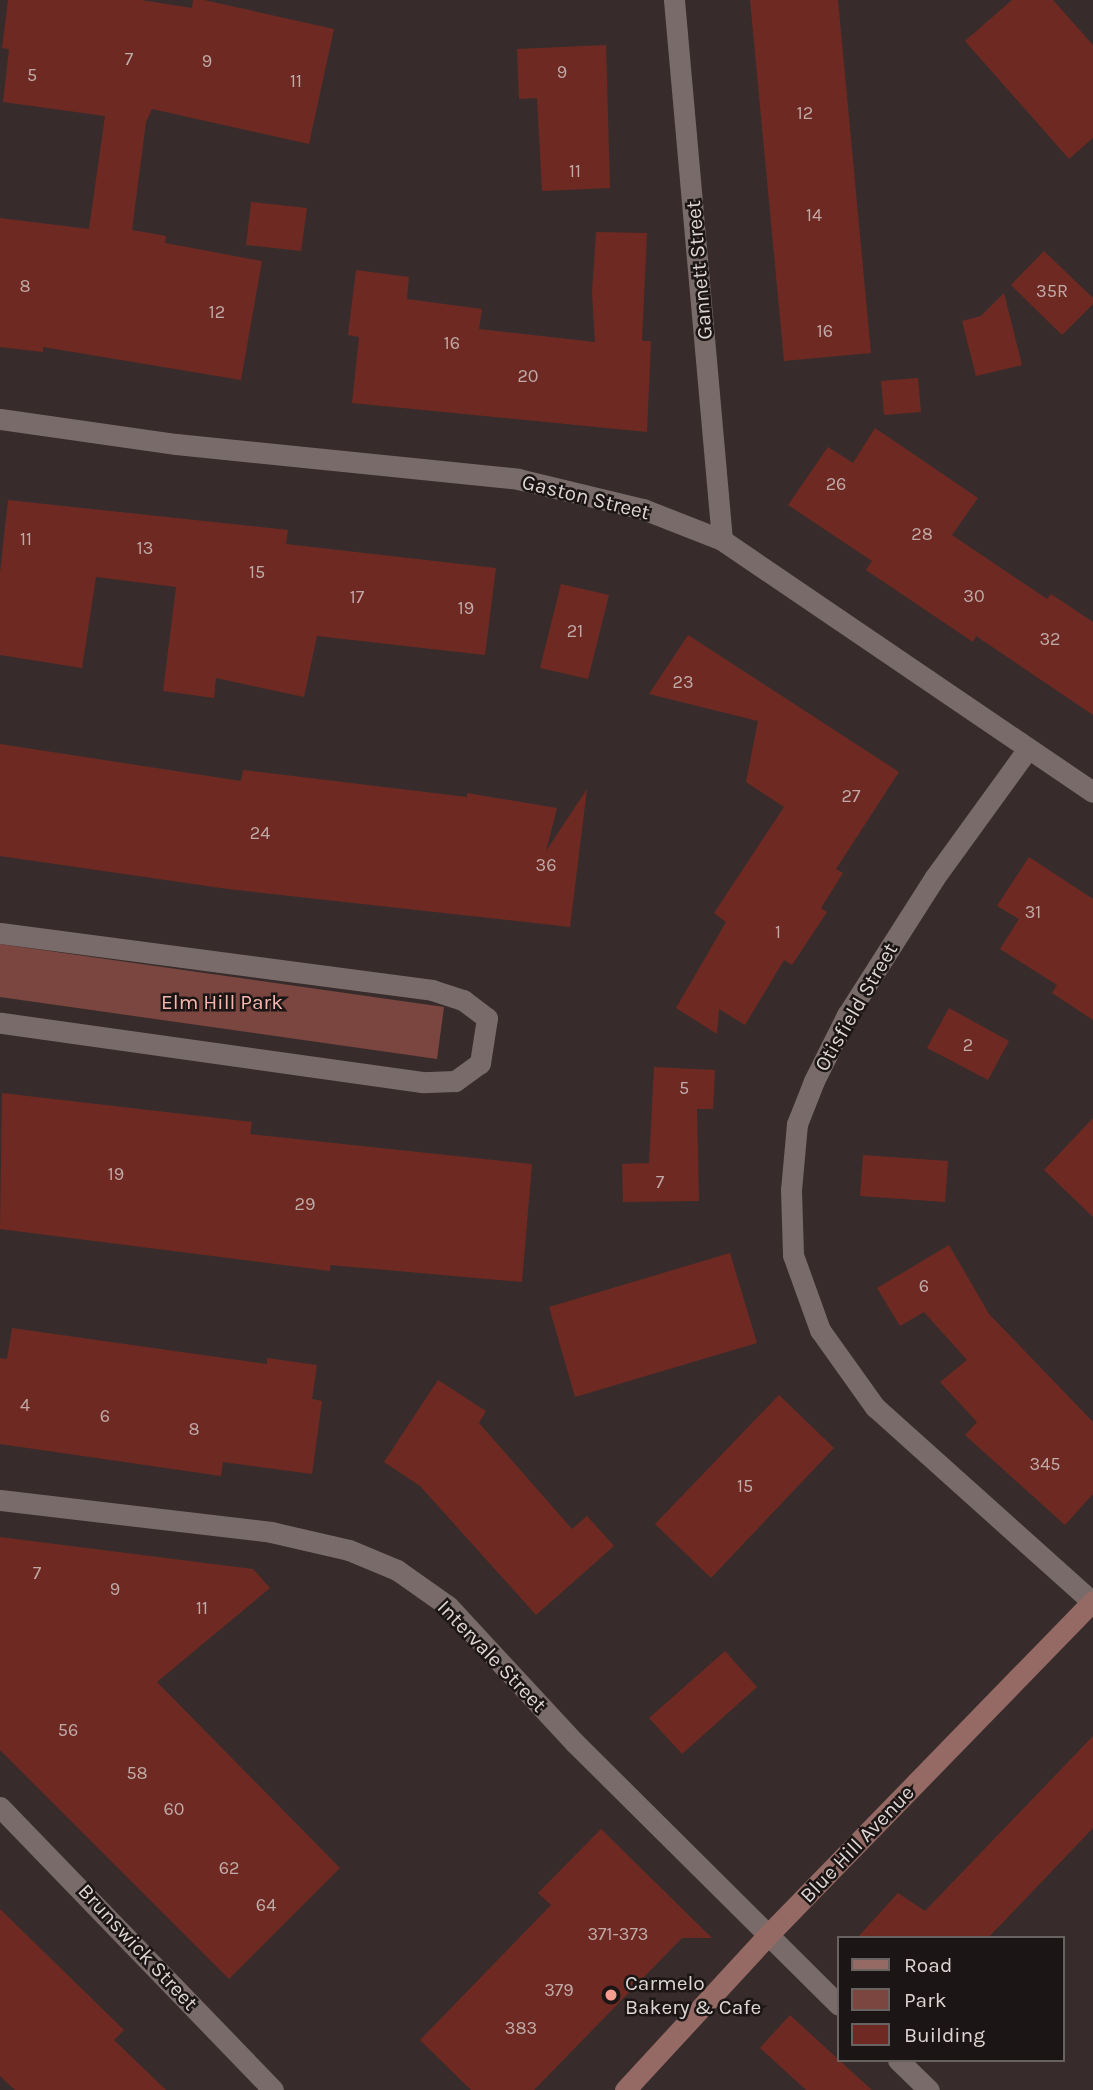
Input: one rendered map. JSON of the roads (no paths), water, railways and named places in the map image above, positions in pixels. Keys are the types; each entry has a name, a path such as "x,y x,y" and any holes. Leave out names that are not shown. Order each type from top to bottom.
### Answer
{"main road":[{"name":"Blue Hill Avenue","path":"625,2090 766,1936 1092,1601"}],"street":[{"name":"Gannett Street","path":"674,0 722,540"},
{"name":"Gaston Street","path":"0,419 176,444 518,479 643,509 722,540 1027,750 1093,792"},
{"name":"Otisfield Street","path":"1027,750 935,877 847,1014 814,1081 797,1124 791,1190 793,1255 820,1329 875,1408 1092,1601"},
{"path":"0,933 432,990 463,1000 487,1018 480,1063 455,1081 422,1082 0,1023"},
{"name":"Intervale Street","path":"0,1500 271,1532 349,1550 397,1570 447,1606 766,1936 838,2004"},
{"name":"Brunswick Street","path":"0,1807 273,2090"},
{"path":"900,2062 929,2090"}],"place":[{"name":"Carmelo Bakery & Cafe","path":"611,1995"}],"park label":[{"name":"Elm Hill Park","path":"222,1002"}]}
